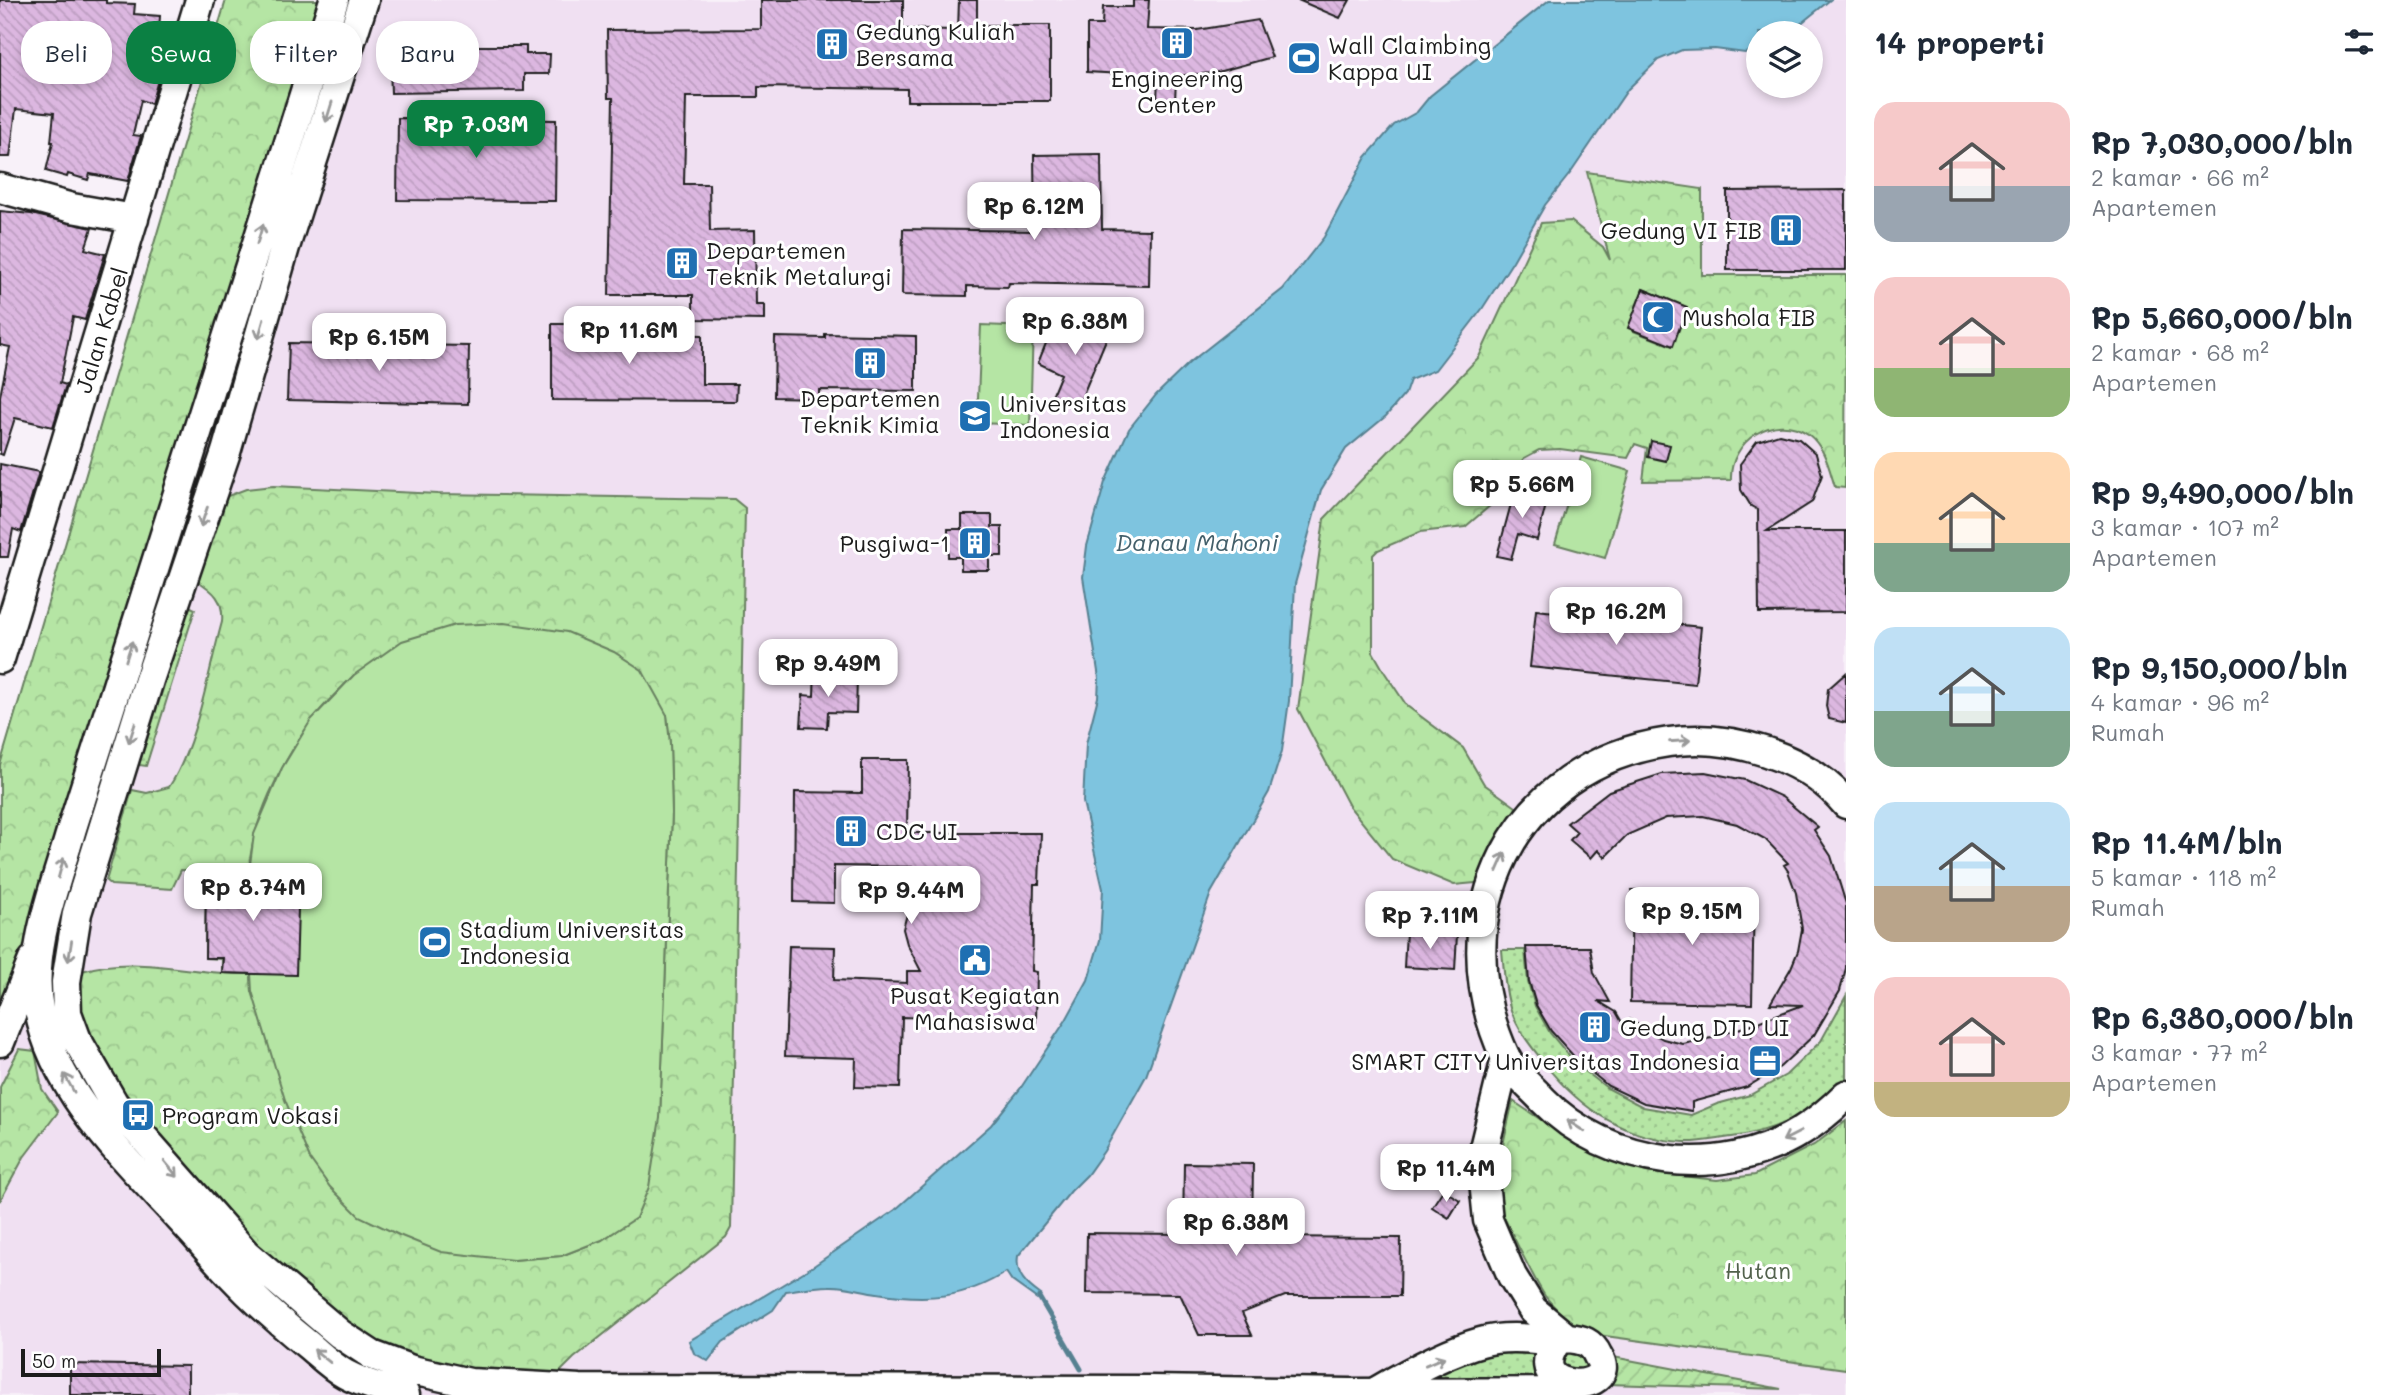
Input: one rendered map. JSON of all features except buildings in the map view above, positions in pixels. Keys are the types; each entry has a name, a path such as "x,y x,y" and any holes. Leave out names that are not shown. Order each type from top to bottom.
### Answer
{"street":[{"name":"Jalan Kabel","path":"0,659 200,0"},
{"path":"0,1042 40,942 72,828 334,0"},
{"path":"364,0 285,247 226,452 149,680 76,918 66,982 66,1013 76,1040 114,1104 246,1254 309,1310 372,1355 412,1370 470,1383 580,1389 764,1392 1580,1394 1593,1390 1599,1381 1600,1360 1591,1345 1581,1339 1517,1338 1481,1342 1411,1371 1374,1392"},
{"path":"0,188 72,208 134,219"},
{"path":"196,440 226,452"},
{"path":"1844,798 1805,769 1723,741 1683,740 1643,745 1606,758 1571,777 1541,802 1522,823 1501,860 1485,906 1480,945 1483,984 1506,1058 1552,1109 1578,1128 1608,1144 1639,1155 1672,1160 1716,1160 1738,1156 1770,1147 1799,1132 1827,1114 1846,1095"},
{"path":"40,942 37,983 39,1009 46,1037 69,1084 128,1163 225,1270 286,1329 344,1374 405,1395"},
{"path":"0,1051 21,1035 46,1037"},
{"path":"1506,1058 1484,1148 1488,1220 1512,1276 1533,1310 1562,1339"},
{"path":"114,1104 100,1114 136,1157 128,1163"},
{"path":"1562,1339 1550,1354 1548,1366 1555,1386 1580,1394"}],"shaded area":[{"name":"Universitas Indonesia","path":"226,0 1846,0 1846,1395 0,1395 0,765 201,84 236,84 236,21 220,21"}],"green space":[{"path":"226,0 324,0 317,21 250,21 250,84 298,84 0,1025 0,765 201,84 236,84 236,21 220,21"},
{"path":"1587,172 1702,189 1702,275 1846,275 1845,488 1835,487 1826,458 1814,439 1795,428 1781,426 1768,428 1746,442 1737,453 1731,480 1643,481 1647,448 1635,444 1628,458 1560,449 1539,450 1524,458 1498,499 1465,527 1420,532 1378,550 1373,555 1373,652 1407,706 1463,748 1484,784 1516,807 1486,882 1454,885 1392,859 1349,806 1298,709 1324,519 1479,357 1541,223 1571,221 1603,247 1610,260","holes":["1643,289 1687,307 1672,346 1633,331 1638,314 1635,309"]},
{"path":"981,325 1033,327 1030,425 977,423"},
{"path":"1581,457 1630,471 1605,558 1555,544"},
{"path":"195,482 202,483 68,911 71,1061 47,1015 53,929"},
{"path":"273,486 438,494 734,499 745,508 731,1228 726,1237 574,1358 555,1377 424,1366 362,1338 239,1239 133,1104 124,1110 80,1031 82,971 103,966 145,965 251,974 252,991 513,1260 561,1256 602,1240 660,1117 672,812 667,715 354,675 315,716 278,775 255,833 249,872 181,870 172,889 111,885 106,881 132,790 147,793 169,787 187,751 201,708 222,614 216,597 196,580 225,497 246,489"},
{"path":"189,606 195,609 146,766 139,765"},
{"name":"Stadium Universitas Indonesia","path":"504,623 567,632 614,652 642,670 667,715 672,812 660,1118 649,1187 636,1218 602,1240 561,1256 513,1260 441,1252 359,1216 330,1187 310,1159 285,1100 252,991 251,974 222,973 222,959 205,958 206,881 222,882 223,872 249,872 254,834 282,768 311,720 354,675 402,641 455,625"},
{"path":"1502,950 1525,950 1528,982 1535,1006 1550,1033 1575,1063 1607,1088 1643,1107 1691,1115 1750,1095 1786,1075 1821,1041 1846,996 1846,1083 1808,1112 1762,1131 1684,1142 1662,1140 1623,1128 1572,1094 1526,1039 1510,1006"},
{"path":"19,1049 35,1051 42,1089 58,1112 24,1157 0,1201 0,1087"},
{"name":"Hutan","path":"1513,1101 1580,1146 1607,1159 1646,1172 1717,1180 1755,1175 1814,1145 1846,1121 1846,1369 1576,1332 1545,1296 1510,1230 1497,1198 1500,1163"},
{"path":"1575,1348 1590,1365 1567,1383 1559,1353"},
{"path":"1500,1352 1542,1352 1536,1366 1539,1381 1395,1385 1469,1357"},
{"path":"1608,1356 1781,1389 1607,1384"}],"water":[{"name":"Danau Mahoni","path":"1549,0 1830,0 1804,21 1746,21 1746,53 1715,49 1682,50 1658,60 1628,89 1572,171 1545,205 1482,309 1435,370 1410,380 1405,394 1386,416 1346,449 1321,490 1295,584 1289,701 1282,751 1269,792 1211,893 1146,1076 1104,1151 1087,1175 1018,1256 1020,1274 1041,1295 1037,1299 1012,1281 1006,1272 975,1288 944,1296 895,1296 835,1286 786,1291 773,1310 723,1342 708,1361 694,1353 689,1341 815,1265 895,1210 991,1125 1020,1089 1066,1020 1088,980 1100,940 1103,889 1083,802 1086,744 1098,697 1099,678 1083,577 1087,546 1105,482 1129,429 1156,395 1189,363 1283,289 1324,237 1366,157 1394,125 1417,112 1430,96"}],"waterway":[{"path":"1039,1297 1081,1369"}],"place":[{"name":"Engineering Center","path":"1177,43"},
{"name":"Gedung Kuliah Bersama","path":"832,44"},
{"name":"Wall Claimbing Kappa UI","path":"1304,58"},
{"name":"Gedung VI FIB","path":"1786,230"},
{"name":"Departemen Teknik Metalurgi","path":"682,263"},
{"name":"Mushola FIB","path":"1658,317"},
{"name":"Departemen Teknik Kimia","path":"870,363"},
{"name":"Universitas Indonesia","path":"975,416"},
{"name":"Pusgiwa-1","path":"975,543"},
{"name":"CDC UI","path":"851,831"},
{"name":"Stadium Universitas Indonesia","path":"435,942"},
{"name":"Pusat Kegiatan Mahasiswa","path":"975,960"},
{"name":"Gedung DTD UI","path":"1595,1027"},
{"name":"SMART CITY Universitas Indonesia","path":"1765,1061"},
{"name":"Program Vokasi","path":"138,1115"}]}
